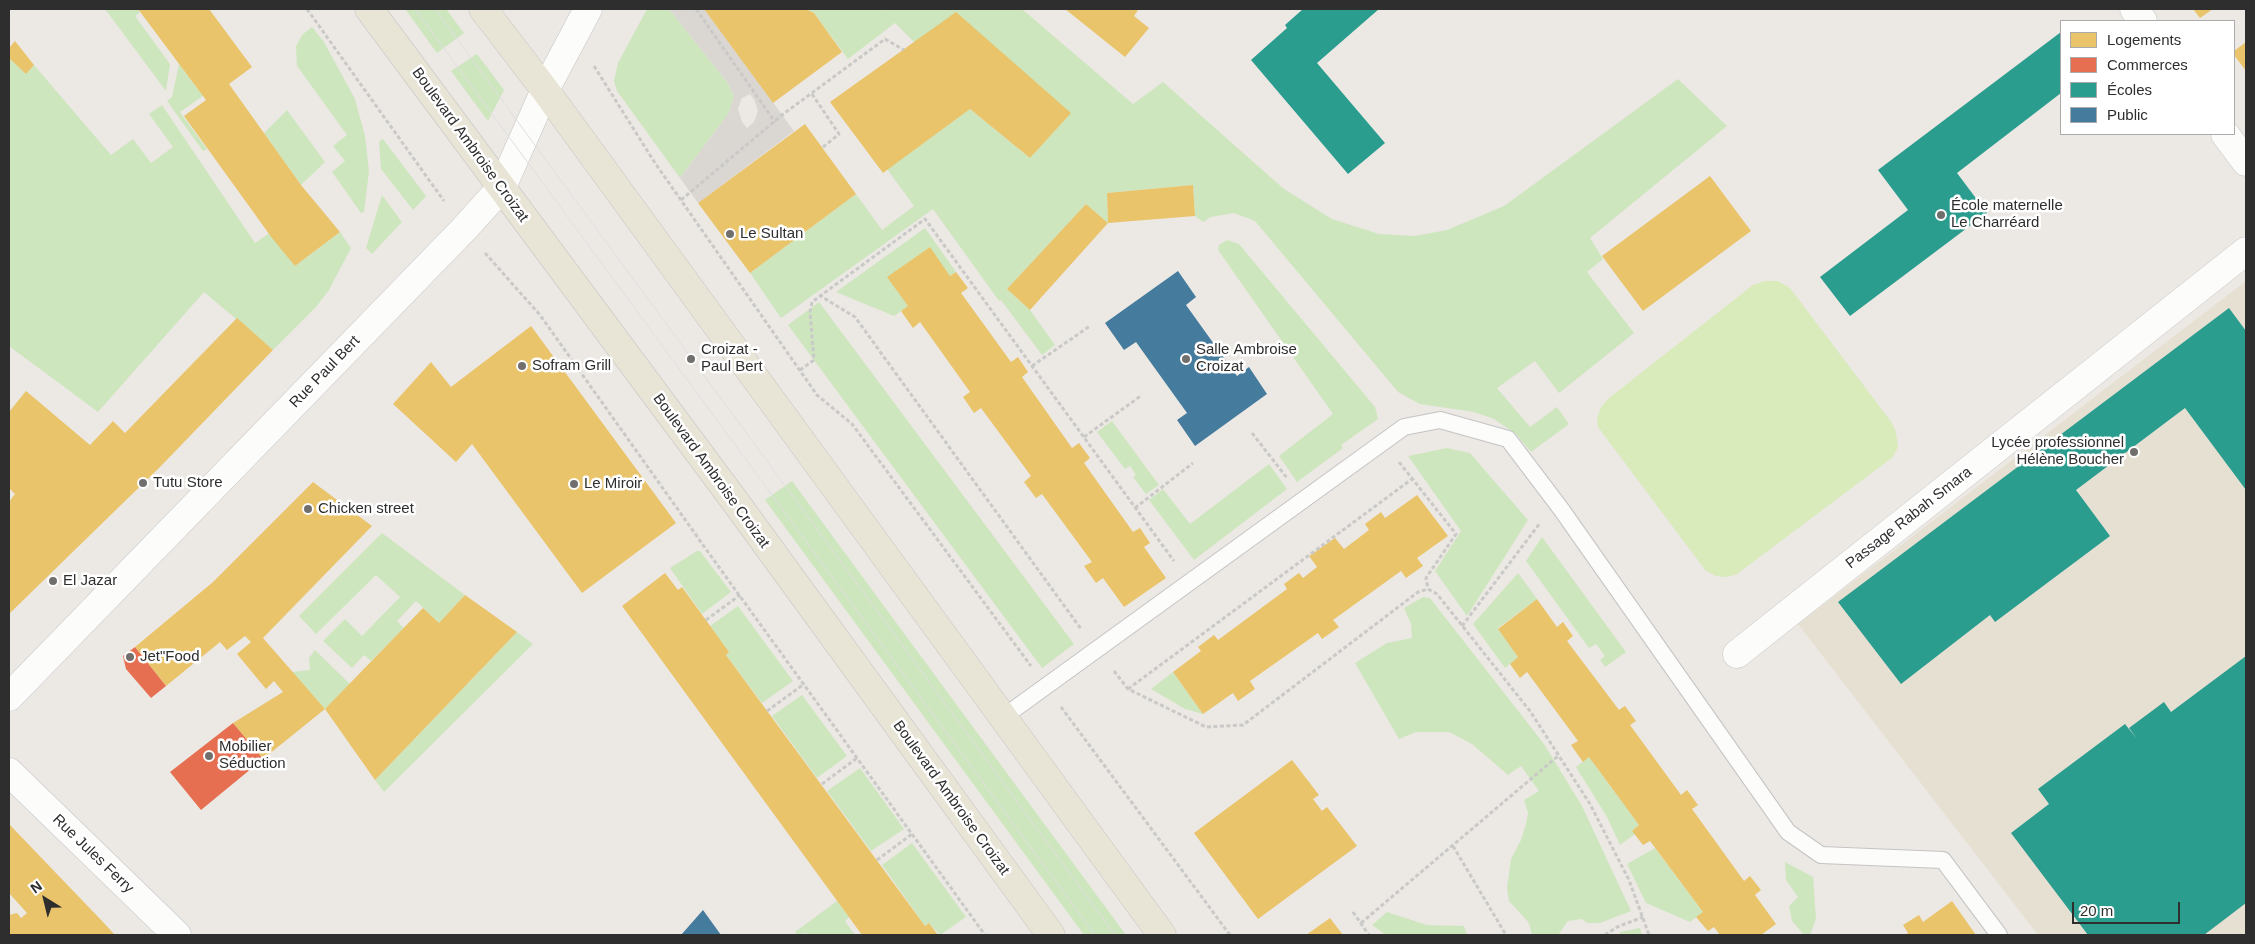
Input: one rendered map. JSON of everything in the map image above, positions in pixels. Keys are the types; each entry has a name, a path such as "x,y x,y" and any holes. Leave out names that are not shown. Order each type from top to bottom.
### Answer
{"main road":[{"name":"Boulevard Ambroise Croizat","path":"369,9 737,504 1051,935"},
{"path":"483,9 545,90 1162,935"}],"street":[{"name":"Rue Paul Bert","path":"9,697 464,230 502,187 545,90 588,9"},
{"path":"2134,9 2142,20"},
{"path":"2226,135 2246,162"},
{"name":"Passage Rabah Smara","path":"1737,654 2246,251"},
{"name":"Rue Jules Ferry","path":"9,772 177,935"}],"lane":[{"path":"1002,718 1404,427 1440,420 1508,439 1561,509 1788,832 1822,855 1943,860 2000,935"}],"path":[{"path":"306,9 379,108 464,230 540,315 985,935"},
{"path":"696,9 775,122"},
{"path":"574,35 681,200 817,395 852,424 1230,935"},
{"path":"681,200 775,122 885,39 904,50"},
{"path":"812,94 840,134 822,148"},
{"path":"800,370 814,360 810,312 812,302 925,219 1189,582"},
{"path":"819,295 854,317 1082,630"},
{"path":"1032,366 1090,326"},
{"path":"1084,437 1142,395"},
{"path":"1252,433 1279,467"},
{"path":"1383,442 1456,534 1426,578 1428,589"},
{"path":"1135,508 1193,463"},
{"path":"1128,689 1412,480"},
{"path":"1462,626 1537,526 1561,509"},
{"path":"1096,650 1128,689 1206,727 1243,725 1418,592 1428,589 1437,594 1530,711 1590,804 1629,880 1649,935"},
{"path":"706,620 740,595"},
{"path":"767,711 804,684"},
{"path":"1360,923 1558,756"},
{"path":"822,784 857,758"},
{"path":"877,860 912,834"},
{"path":"1453,846 1506,935"},
{"path":"1353,912 1369,935"},
{"path":"1604,935 1617,927 1644,918"}],"shaded area":[{"path":"669,9 704,9 794,131 698,203 680,178 729,113 734,96 727,82","holes":["750,94 758,111 754,122 747,128 742,122 738,109 742,98"]},
{"name":"Lycée professionnel Hélène Boucher","path":"2246,281 2246,935 2038,935 1798,624"}],"green space":[{"path":"105,9 138,9 140,12 135,16 170,64 166,91"},
{"path":"405,9 446,9 464,33 437,53"},
{"path":"647,9 669,9 727,82 734,96 729,113 680,178 617,91 614,81 618,63"},
{"path":"806,9 882,9 886,11 887,9 1022,9 1133,104 1163,82 1284,189 1332,219 1379,234 1415,236 1447,230 1504,206 1678,79 1727,126 1590,238 1603,259 1587,272 1634,333 1559,393 1535,361 1497,388 1530,427 1557,407 1569,424 1531,452 1516,434 1494,419 1474,412 1420,404 1398,392 1255,221 1234,213 1211,217 1203,222 1195,216 1193,185 1107,193 1108,223 1086,204 1007,289 1030,310 1055,345 1042,355 1001,300 999,301 933,209 781,318 750,273 856,194 882,230 914,206 887,169 970,109 1030,158 1070,113 914,42 895,23 848,59 814,13"},
{"path":"312,27 324,42 355,99 365,136 369,171 364,212 361,213 332,172 345,161 333,146 347,135 297,66 296,46 302,35"},
{"path":"477,54 504,90 488,121 451,71"},
{"path":"9,58 26,74 34,65 111,155 133,139 151,163 173,147 149,114 162,105 255,243 271,232 295,266 340,232 351,248 329,290 316,307 273,350 204,292 98,412 9,346"},
{"path":"179,64 203,96 180,112 207,149 203,151 167,101 172,97"},
{"path":"287,110 325,162 301,185 264,133"},
{"path":"383,139 426,196 413,210 381,169 379,141"},
{"path":"382,195 402,222 372,254 366,248"},
{"path":"925,228 956,272 950,276 929,248 888,277 908,306 894,316 836,292"},
{"path":"1227,240 1239,244 1375,407 1378,419 1341,445 1343,448 1297,482 1279,456 1333,414 1218,250 1219,245"},
{"path":"1765,281 1778,281 1790,288 1892,423 1896,432 1898,447 1893,457 1737,574 1727,577 1716,576 1706,571 1598,427 1597,419 1601,407 1609,398 1753,285"},
{"path":"819,302 1074,644 1042,668 788,325"},
{"path":"1112,421 1159,485 1146,494 1133,477 1136,475 1130,466 1125,469 1097,432"},
{"path":"1447,448 1470,453 1528,520 1467,616 1435,571 1461,531 1408,456"},
{"path":"1269,464 1287,489 1194,560 1149,500 1163,489 1190,524"},
{"path":"792,481 1126,935 1084,935 765,500"},
{"path":"382,533 465,595 439,623 416,601 397,621 404,628 371,661 364,655 352,668 323,641 345,619 362,636 400,597 376,575 316,634 299,616"},
{"path":"1542,537 1626,652 1605,667 1600,660 1605,656 1596,644 1589,648 1526,561"},
{"path":"700,551 731,592 702,614 670,568"},
{"path":"1518,573 1537,599 1498,628 1518,657 1505,668 1473,624"},
{"path":"1423,597 1430,598 1544,744 1582,806 1631,911 1600,923 1587,923 1582,919 1568,921 1558,935 1532,935 1529,923 1509,901 1507,888 1511,859 1521,840 1526,824 1528,813 1524,800 1539,791 1521,766 1508,775 1472,744 1449,732 1416,732 1399,739 1355,663 1387,643 1412,638 1411,624 1404,608"},
{"path":"738,606 793,681 762,703 726,655 729,652 710,626"},
{"path":"517,632 533,644 384,792 375,780"},
{"path":"315,650 350,684 325,709 292,672 310,670 309,658"},
{"path":"1173,672 1203,714 1185,709 1151,689"},
{"path":"802,695 847,756 817,778 772,716"},
{"path":"1589,757 1639,825 1633,830 1635,834 1620,845 1607,817 1576,767"},
{"path":"860,768 904,829 871,851 827,791"},
{"path":"912,843 966,917 940,935 929,923 925,926 882,865"},
{"path":"1655,848 1703,912 1690,922 1646,903 1627,864"},
{"path":"1785,862 1813,877 1816,919 1810,935 1804,935 1792,921 1789,906 1798,897 1786,880"},
{"path":"837,901 849,917 845,921 855,935 809,935 806,933 797,935 795,932"},
{"path":"1387,912 1427,925 1464,926 1467,935 1386,935 1372,925"},
{"path":"1640,928 1642,935 1620,935 1620,932"}],"building: Logements":[{"path":"138,9 209,9 252,67 229,84 301,185 340,232 295,266 272,238 184,116 206,100"},
{"path":"704,9 806,9 814,13 842,52 773,103"},
{"path":"1065,9 1137,9 1134,16 1149,28 1125,57"},
{"path":"2193,9 2213,9 2200,18"},
{"path":"956,12 1071,113 1030,158 970,109 883,173 830,102"},
{"path":"15,41 34,65 26,74 9,58 9,48"},
{"path":"2246,42 2246,71 2235,56 2235,50"},
{"path":"805,124 856,194 750,273 698,203"},
{"path":"1710,176 1751,231 1643,311 1602,256"},
{"path":"1193,185 1195,216 1108,223 1107,193"},
{"path":"1086,204 1108,223 1030,310 1007,289"},
{"path":"930,247 950,276 956,272 968,288 961,293 1011,362 1018,357 1028,372 1022,377 1072,448 1079,443 1090,458 1084,463 1133,532 1140,528 1150,543 1144,547 1166,578 1124,607 1103,578 1096,583 1084,566 1092,562 1042,494 1036,498 1024,482 1031,476 981,408 974,413 963,397 970,392 920,322 913,328 901,311 908,306 887,277"},
{"path":"237,318 273,350 160,467 9,614 9,502 15,494 9,488 9,412 26,391 90,445 113,421 125,433"},
{"name":"Le Miroir","path":"531,326 676,523 582,593 472,444 456,462 393,404 431,362 451,387"},
{"path":"313,482 372,526 263,638 325,709 263,759 233,723 283,692 274,681 266,689 237,654 251,642 245,636 227,650 220,642 166,686 135,647 213,582"},
{"path":"1417,495 1448,536 1417,558 1423,566 1406,578 1401,571 1333,620 1339,627 1322,639 1318,633 1250,681 1255,689 1238,701 1233,693 1203,714 1173,672 1201,651 1198,647 1214,635 1218,640 1287,589 1284,584 1299,573 1303,578 1317,567 1309,556 1335,538 1344,549 1369,530 1365,524 1381,512 1385,518"},
{"path":"665,573 678,590 682,587 729,652 726,655 925,926 929,923 938,935 862,935 622,606"},
{"path":"465,595 517,632 375,780 325,709 423,608 439,623"},
{"path":"1537,599 1557,627 1563,622 1573,636 1567,641 1619,710 1625,706 1636,721 1630,725 1681,795 1687,790 1698,805 1692,809 1744,881 1750,876 1761,890 1755,895 1776,924 1761,935 1720,935 1714,927 1708,931 1696,917 1703,912 1650,841 1643,845 1632,831 1639,825 1589,757 1583,762 1571,745 1578,741 1527,672 1520,678 1510,664 1518,657 1498,629"},
{"path":"1292,760 1319,795 1313,799 1322,811 1327,807 1357,846 1258,919 1194,833"},
{"path":"9,824 115,935 9,935 9,915 17,913 21,918 27,913 9,893"},
{"path":"1952,901 1976,935 1905,935 1908,933 1903,925 1919,915 1923,922"},
{"path":"1330,918 1343,935 1306,935"}],"building: Commerces":[{"path":"135,647 166,686 151,698 126,669 123,656"},
{"path":"233,723 263,759 201,810 170,772"}],"building: Écoles":[{"path":"1303,9 1379,9 1317,63 1385,143 1348,174 1251,60 1287,28 1285,25"},
{"path":"2060,33 2060,94 1957,173 1987,213 1850,316 1820,277 1908,210 1878,170"},
{"path":"2229,308 2246,331 2246,490 2185,408 2076,490 2110,536 1995,622 1990,615 1901,684 1838,602"},
{"path":"2246,656 2246,903 2204,935 2088,935 2011,833 2049,804 2038,789 2125,724 2137,739 2129,728 2164,702 2171,712"}],"building: Public":[{"name":"Salle Ambroise Croizat","path":"1178,271 1196,297 1186,305 1237,376 1249,367 1267,394 1195,446 1177,420 1187,413 1136,342 1124,350 1105,323"},
{"path":"703,910 721,935 681,935"}],"tram line":[{"path":"415,9 1095,935"},
{"path":"435,9 1115,935"}],"place":[{"name":"École maternelle Le Charréard","path":"1941,215"},
{"name":"Le Sultan","path":"730,234"},
{"name":"Croizat - Paul Bert","path":"691,359"},
{"name":"Salle Ambroise Croizat","path":"1186,359"},
{"name":"Sofram Grill","path":"522,366"},
{"name":"Lycée professionnel Hélène Boucher","path":"2134,452"},
{"name":"Tutu Store","path":"143,483"},
{"name":"Le Miroir","path":"574,484"},
{"name":"Chicken street","path":"308,509"},
{"name":"El Jazar","path":"53,581"},
{"name":"Jet\"Food","path":"130,657"},
{"name":"Mobilier Séduction","path":"209,756"}]}
